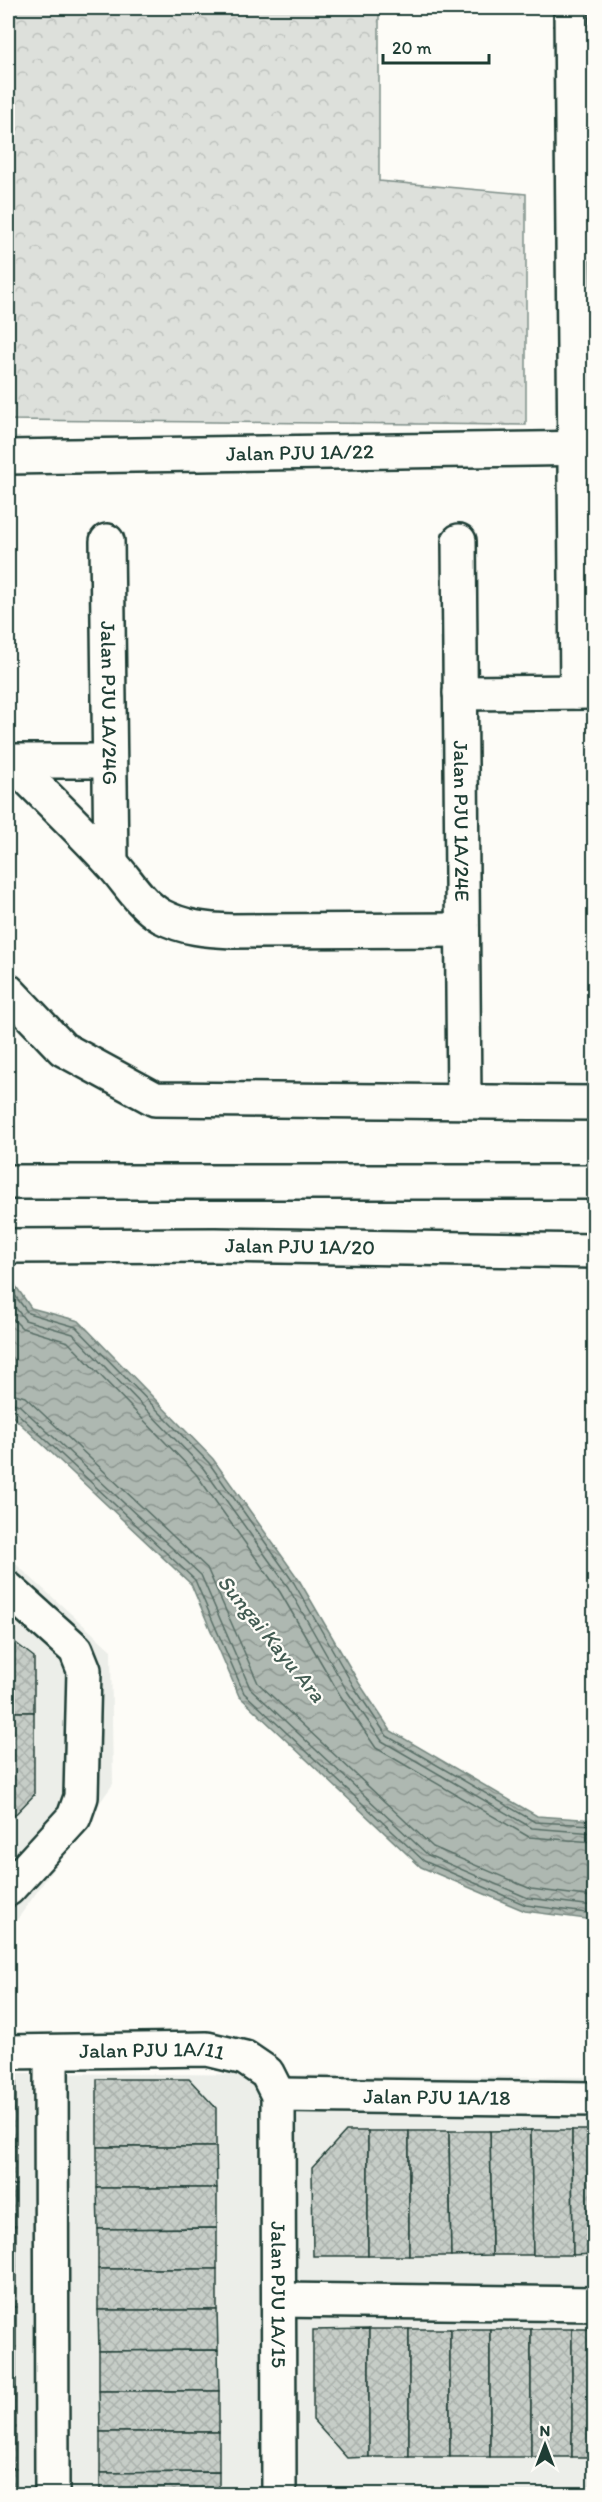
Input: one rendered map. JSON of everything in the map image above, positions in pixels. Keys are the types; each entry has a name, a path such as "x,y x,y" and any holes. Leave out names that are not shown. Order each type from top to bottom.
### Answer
{"street":[{"path":"460,693 586,692 584,211 571,8"},
{"name":"Jalan PJU 1A/22","path":"8,457 585,449"},
{"name":"Jalan PJU 1A/24G","path":"107,541 111,863"},
{"name":"Jalan PJU 1A/24E","path":"459,541 464,1102"},
{"path":"9,761 108,761"},
{"path":"9,761 111,863 142,900 159,915 179,924 203,930 462,930"},
{"path":"8,991 63,1049 155,1099 594,1103"},
{"path":"8,1182 594,1182"},
{"name":"Jalan PJU 1A/20","path":"8,1246 215,1245 594,1251"},
{"path":"8,1589 76,1650 84,1670 81,1797 74,1817 8,1889"},
{"name":"Jalan PJU 1A/11","path":"8,2052 216,2050 245,2058 267,2073 278,2095"},
{"path":"51,2052 52,2494"},
{"name":"Jalan PJU 1A/18","path":"278,2095 594,2099"},
{"name":"Jalan PJU 1A/15","path":"278,2095 279,2494"},
{"path":"279,2300 594,2304"}],"shaded area":[{"path":"8,1557 111,1650 113,1784 17,1920 8,1920"},
{"path":"8,2073 594,2077 594,2494 8,2494"}],"green space":[{"path":"8,8 379,8 379,181 526,194 526,425 8,420"}],"water":[{"name":"Sungai Kayu Ara","path":"8,1275 31,1308 79,1321 213,1459 299,1580 359,1683 391,1731 537,1816 594,1820 594,1920 525,1911 421,1867 239,1696 191,1584 8,1412"}],"building":[{"path":"8,1637 34,1657 34,1712 8,1712"},
{"path":"8,1712 34,1712 34,1795 8,1822"},
{"path":"97,2079 189,2079 216,2108 216,2147 97,2147"},
{"path":"8,2080 16,2080 16,2145 8,2145"},
{"path":"531,2130 533,2255 492,2255 490,2131"},
{"path":"531,2130 572,2130 573,2255 533,2255"},
{"path":"572,2130 594,2130 594,2254 573,2255"},
{"path":"346,2131 368,2131 368,2256 313,2256 312,2168"},
{"path":"368,2131 409,2131 409,2256 368,2256"},
{"path":"409,2131 449,2131 451,2256 409,2256"},
{"path":"449,2131 490,2131 492,2255 451,2256"},
{"path":"8,2145 16,2145 16,2185 8,2185"},
{"path":"97,2147 216,2147 217,2188 97,2188"},
{"path":"8,2185 16,2185 16,2226 8,2226"},
{"path":"97,2188 217,2188 217,2228 98,2229"},
{"path":"8,2226 16,2226 16,2266 8,2266"},
{"path":"217,2228 217,2269 98,2269 98,2229"},
{"path":"8,2266 16,2266 16,2307 8,2307"},
{"path":"98,2269 217,2269 217,2310 98,2310"},
{"path":"8,2307 16,2307 16,2347 8,2347"},
{"path":"98,2310 217,2310 218,2350 99,2351"},
{"path":"369,2329 369,2457 347,2458 313,2420 313,2330"},
{"path":"369,2329 409,2329 409,2457 369,2457"},
{"path":"409,2329 450,2329 450,2457 409,2457"},
{"path":"450,2329 490,2329 490,2457 450,2457"},
{"path":"490,2329 531,2329 531,2457 490,2457"},
{"path":"531,2329 572,2329 572,2457 531,2457"},
{"path":"572,2329 594,2329 594,2457 572,2457"},
{"path":"8,2347 16,2347 16,2387 8,2387"},
{"path":"218,2350 219,2391 99,2391 99,2351"},
{"path":"8,2387 16,2387 16,2427 8,2427"},
{"path":"99,2391 219,2391 219,2432 100,2432"},
{"path":"8,2427 16,2427 16,2468 8,2468"},
{"path":"100,2432 219,2432 219,2472 100,2473"},
{"path":"8,2468 16,2468 16,2494 8,2494"},
{"path":"219,2472 219,2494 100,2494 100,2473"}]}
